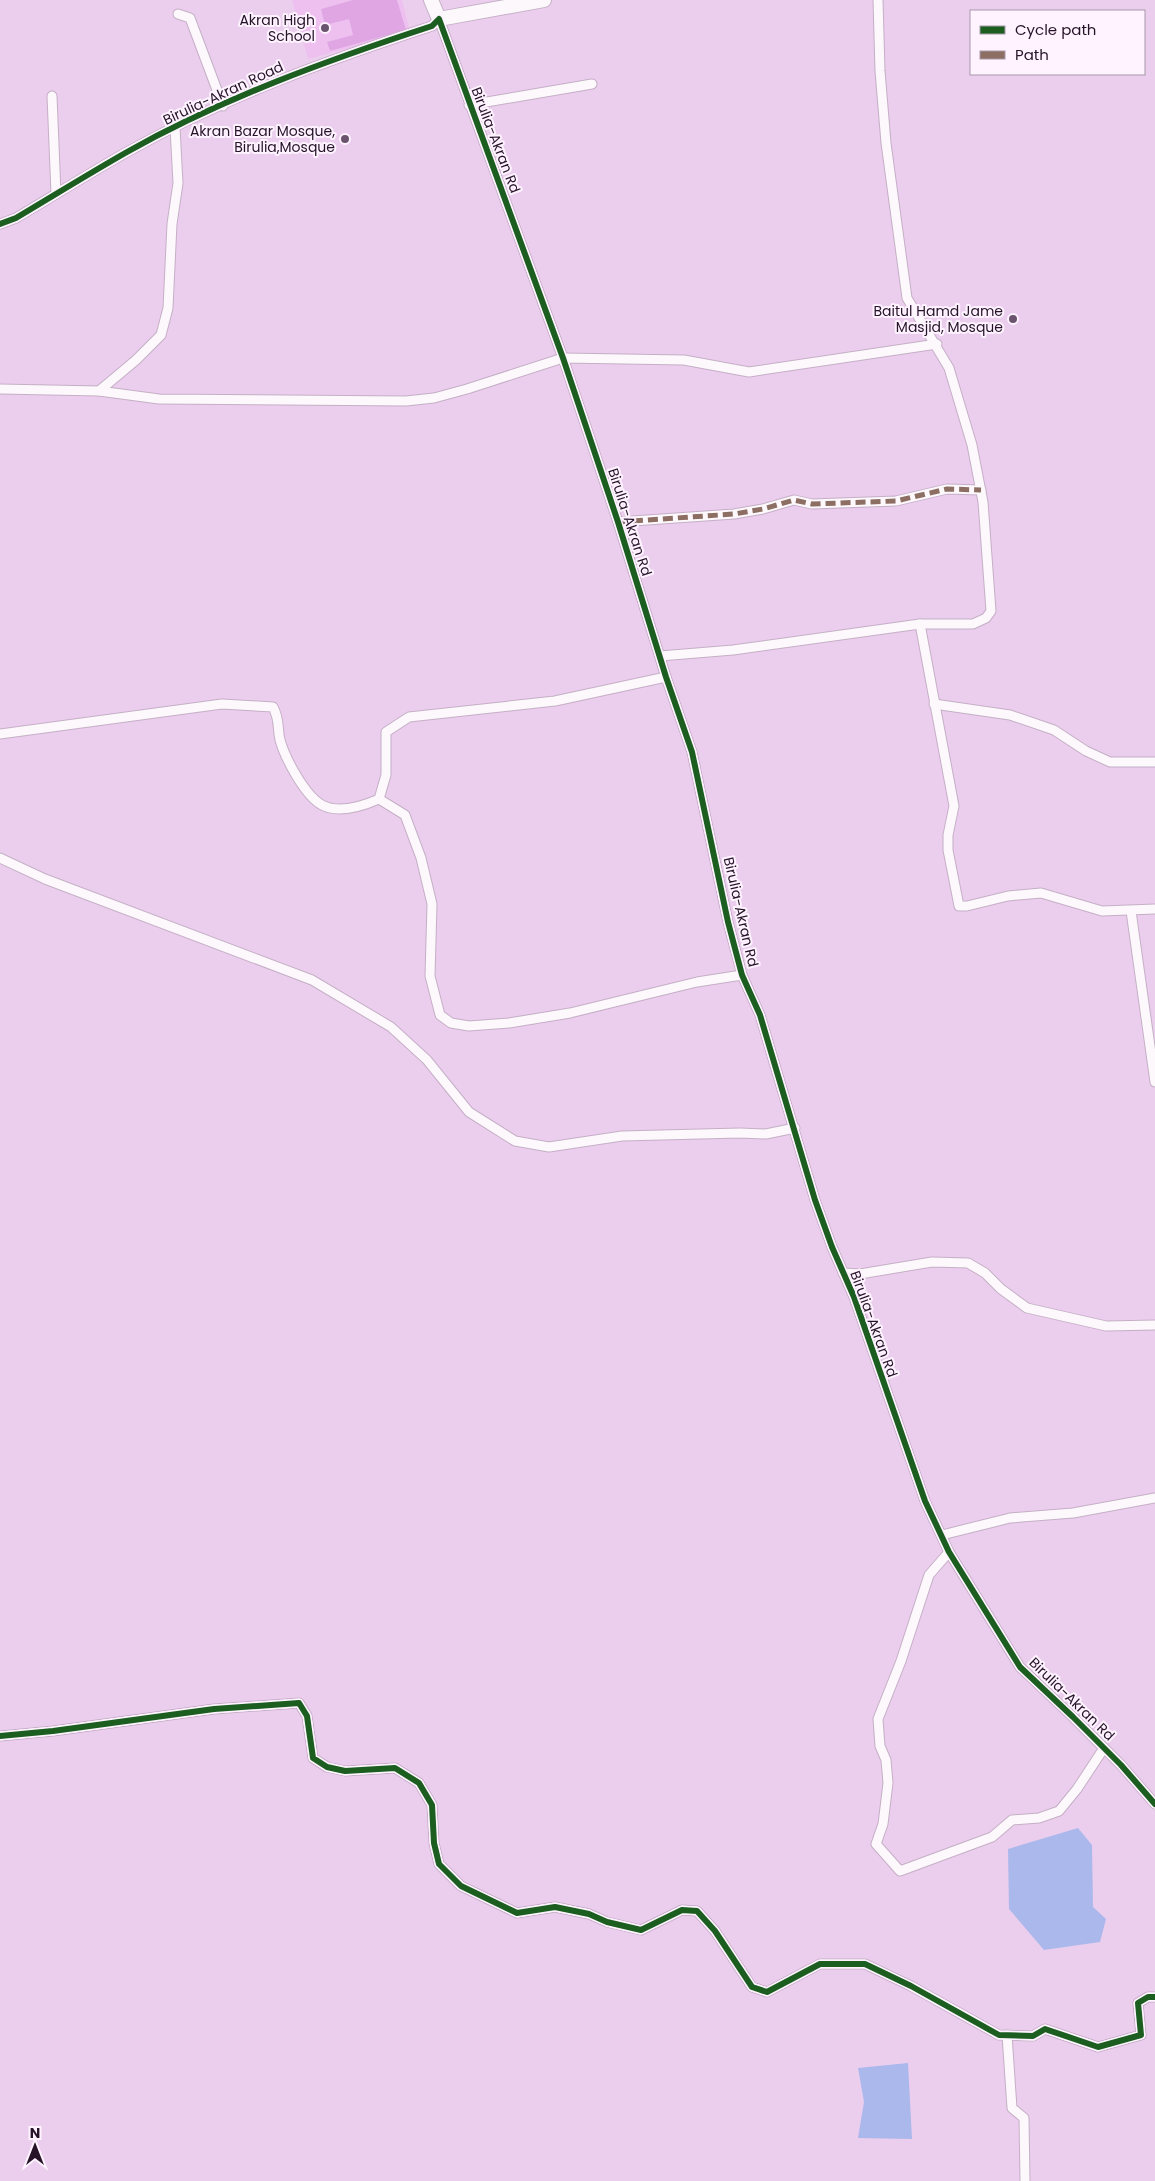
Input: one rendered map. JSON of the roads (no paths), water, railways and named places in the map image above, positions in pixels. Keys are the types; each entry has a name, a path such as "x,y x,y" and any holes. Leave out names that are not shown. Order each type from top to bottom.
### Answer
{"highway":[{"name":"Birulia-Akran Rd","path":"431,0 439,19"},
{"name":"Birulia-Akran Road","path":"439,19 544,0"}],"street":[{"path":"660,656 733,650 920,624 973,624 986,618 991,611 981,490 972,445 958,392 937,344 907,298 886,143 880,71 878,0"},
{"path":"178,14 190,18 223,106"},
{"name":"Birulia-Akran Rd","path":"439,19 563,358 618,522 666,677 692,752 728,922 742,975 760,1015 815,1200 854,1297 925,1501 949,1552 1020,1667 1104,1748 1155,1804"},
{"name":"Birulia-Akran Road","path":"0,224 16,218 127,152 175,128 304,70 432,26 439,19"},
{"path":"469,105 592,84"},
{"path":"52,96 56,194"},
{"path":"99,391 136,360 161,334 168,308 172,224 178,183 175,128"},
{"path":"0,389 99,391 159,399 406,401 442,396 563,358 684,360 749,372 937,344"},
{"path":"618,522 734,514 763,509 794,500 812,504 896,501 947,488 981,490"},
{"path":"920,624 954,806 948,835 948,850 959,906 967,906 1008,896 1041,893 1102,911 1155,909"},
{"path":"0,734 222,704 272,706 279,717 280,740 293,770 309,793 323,805 360,808 379,799 386,775 386,732 409,717 555,701 666,677"},
{"path":"934,704 1018,718 1054,730 1086,751 1110,762 1155,762"},
{"path":"379,799 404,815 421,858 432,904 430,976 440,1015 451,1023 469,1026 509,1023 570,1014 697,982 742,975"},
{"path":"0,858 45,879 312,980 391,1027 427,1060 469,1112 515,1142 549,1147 622,1136 766,1134 795,1128"},
{"path":"1131,911 1155,1082"},
{"path":"843,1273 860,1274 932,1262 968,1263 985,1273 1001,1289 1027,1308 1106,1326 1155,1325"},
{"path":"942,1535 1010,1518 1073,1513 1155,1498"},
{"path":"949,1552 929,1575 901,1661 878,1719 880,1746 886,1760 888,1783 883,1824 876,1844 900,1871 992,1837 1012,1820 1039,1818 1059,1811 1077,1789 1104,1748"},
{"path":"0,1736 52,1732 214,1709 299,1703 307,1716 313,1758 327,1767 345,1771 395,1768 418,1783 432,1805 434,1843 440,1864 462,1886 518,1913 555,1907 589,1914 607,1922 641,1930 682,1910 697,1911 715,1931 752,1987 767,1992 820,1964 865,1964 911,1986 999,2035 1033,2036 1045,2029 1098,2047 1141,2035 1138,2003 1148,1997 1155,1997"},
{"path":"1007,2035 1012,2108 1024,2118 1025,2181"}],"water":[{"path":"1078,1828 1092,1845 1093,1907 1106,1919 1100,1942 1044,1950 1009,1909 1008,1849"},
{"path":"908,2063 912,2139 858,2138 864,2102 858,2068"}],"place":[{"name":"Akran High School","path":"325,28"},
{"name":"Akran Bazar Mosque, Birulia,Mosque","path":"345,139"},
{"name":"Baitul Hamd Jame Masjid, Mosque","path":"1013,319"}]}
